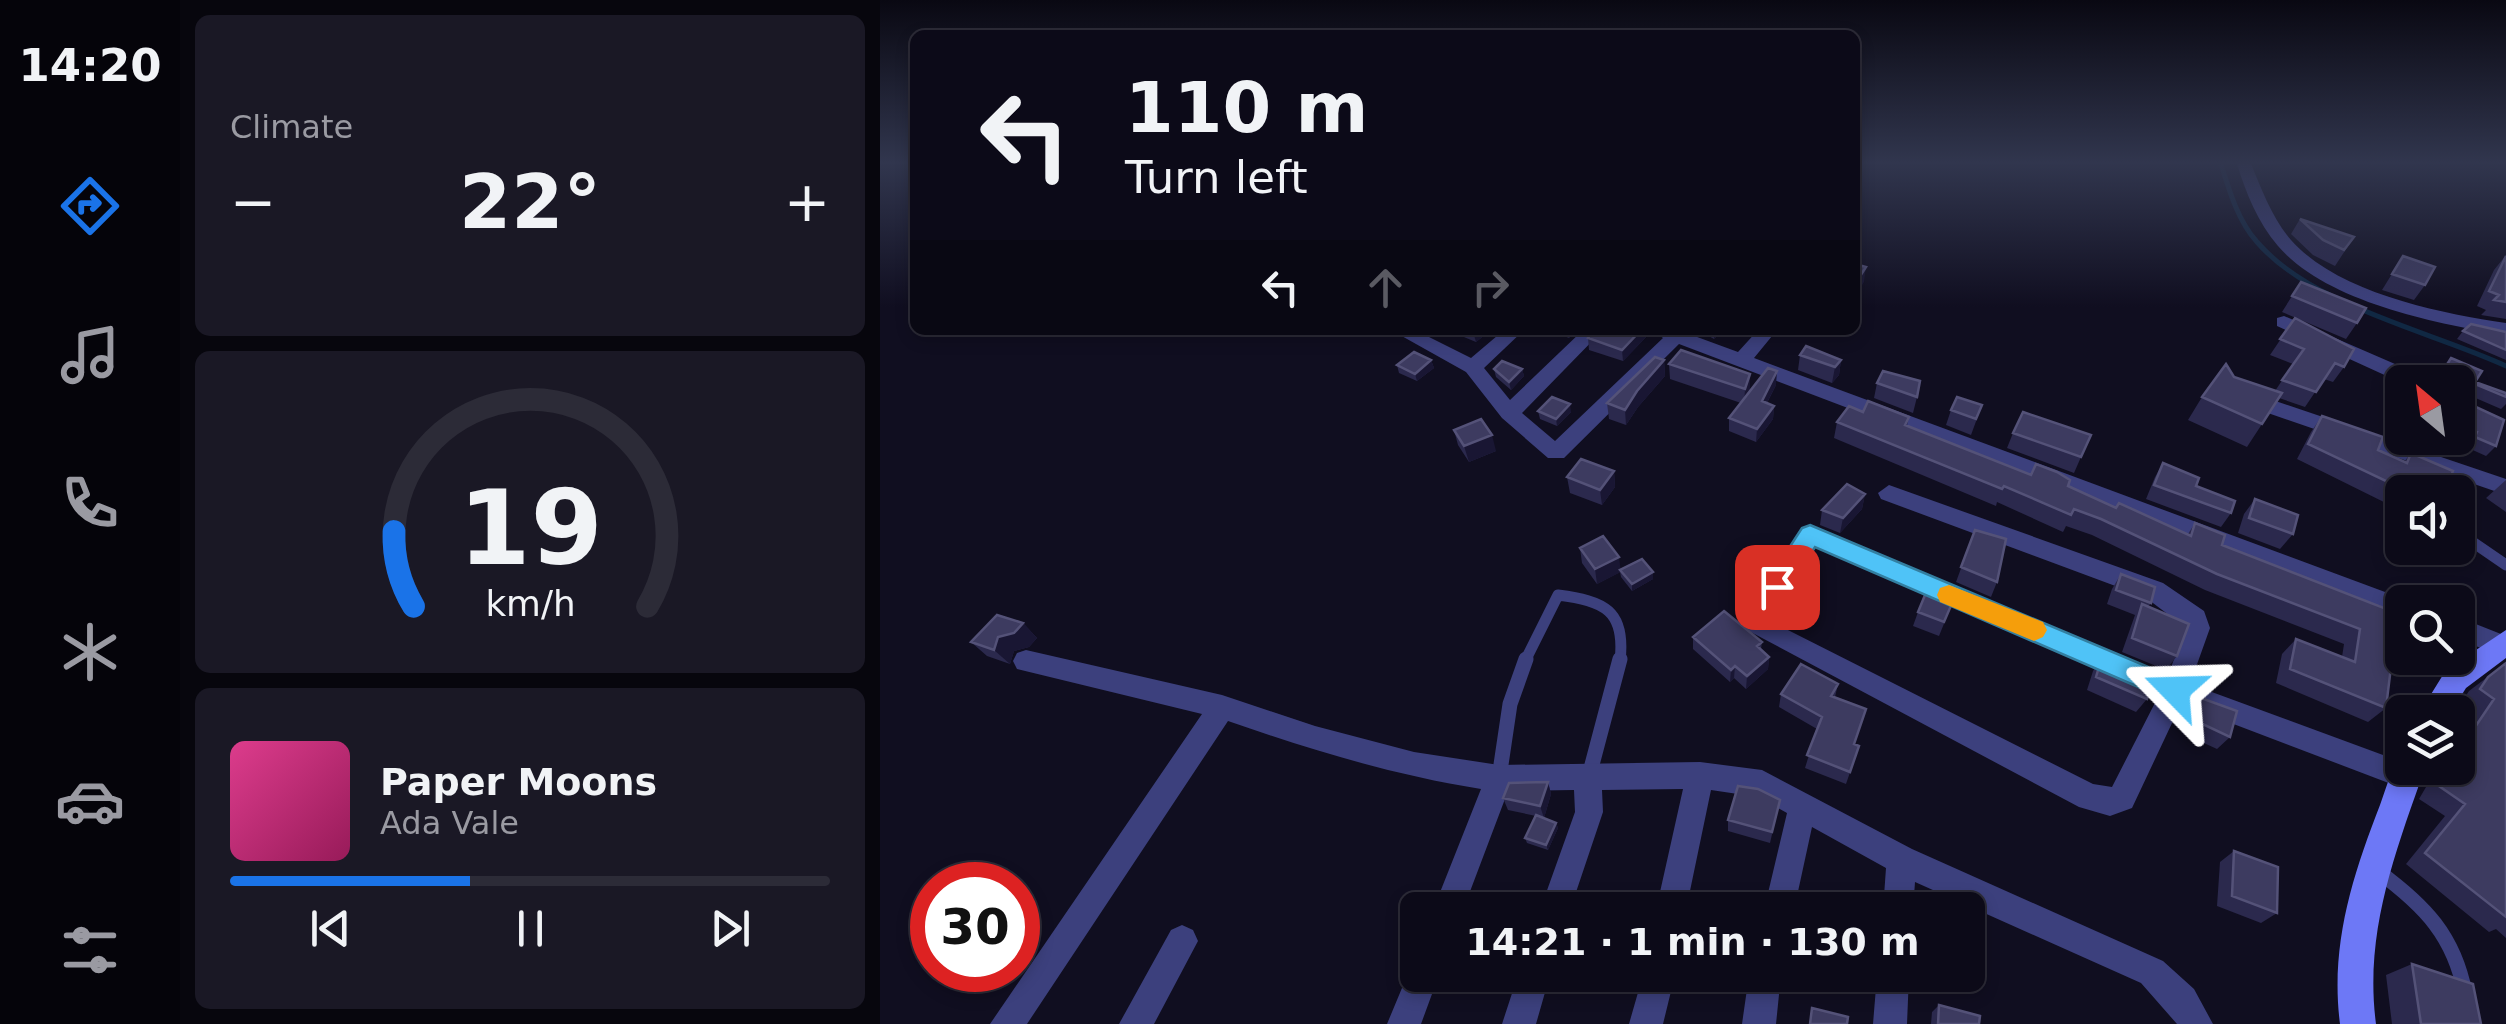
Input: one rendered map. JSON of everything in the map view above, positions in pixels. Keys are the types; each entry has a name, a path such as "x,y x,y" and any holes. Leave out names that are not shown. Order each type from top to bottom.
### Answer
{"main road":[{"path":"2446,695 2456,679 2504,643"},
{"path":"2358,1024 2352,990 2353,957 2404,785"}],"street":[{"path":"2267,212 2280,238 2314,266 2421,312 2506,329"},
{"path":"2284,322 2385,367"},
{"path":"1410,335 1474,367 1509,413 1556,454 1670,335"},
{"path":"1474,367 1509,335"},
{"path":"1509,413 1589,335"},
{"path":"1680,335 1740,362 2385,602"},
{"path":"1740,362 1764,335"},
{"path":"2228,392 2506,487"},
{"path":"1889,494 2154,590 2187,610 2198,628 2175,690 2122,798 2110,802 2088,796 1756,623 1810,534 2175,690 2385,764"},
{"path":"2475,634 2504,643"},
{"path":"1026,662 1222,707 1316,740 1414,765 1499,778 1588,780 1700,774 1762,784 1901,860 2152,972 2182,1001 2196,1024"},
{"path":"1007,1024 1222,707"},
{"path":"1675,892 1700,774"},
{"path":"1455,892 1499,778"},
{"path":"1561,892 1589,812 1588,780"},
{"path":"1783,892 1802,808"},
{"path":"1899,892 1901,860"},
{"path":"1136,1024 1182,941"},
{"path":"1404,1024 1416,992"},
{"path":"1518,1024 1528,992"},
{"path":"1646,1024 1654,992"},
{"path":"1760,1024 1763,992"},
{"path":"1890,1024 1892,992"}],"lane":[{"path":"2475,544 2506,565"},
{"path":"1499,778 1502,720 1514,684 1558,595 1593,599 1618,618 1624,642 1588,780"},
{"path":"2376,869 2422,903 2444,926 2462,968 2467,1005"}],"building":[{"path":"2300,219 2354,237 2344,250 2323,240"},
{"path":"2403,256 2435,267 2425,285 2392,274"},
{"path":"2506,256 2506,302 2494,300 2499,295 2489,291"},
{"path":"2301,282 2366,308 2357,323 2292,296"},
{"path":"2295,318 2354,349 2344,367 2335,363 2316,392 2282,380 2304,349 2280,339"},
{"path":"2471,324 2506,332 2506,350 2463,331"},
{"path":"1590,335 1636,335 1622,350 1588,338"},
{"path":"1806,346 1841,360 1835,367 1800,355"},
{"path":"1681,350 1750,374 1745,389 1669,364"},
{"path":"1414,352 1431,360 1415,374 1397,365"},
{"path":"1655,357 1664,360 1625,410 1607,403"},
{"path":"2451,358 2468,365 2447,365"},
{"path":"1502,361 1522,369 1509,382 1494,369"},
{"path":"2226,364 2234,377 2282,393 2262,424 2202,397"},
{"path":"1768,368 1777,371 1762,401 1774,406 1757,429 1729,418"},
{"path":"1883,371 1920,381 1917,397 1877,383"},
{"path":"2475,382 2506,393 2506,397 2475,384"},
{"path":"1552,397 1570,404 1556,419 1538,411"},
{"path":"1957,397 1982,405 1976,419 1951,410"},
{"path":"1868,401 1909,417 1905,425 2031,475 2036,464 2070,480 2068,486 2116,508 2119,503 2191,536 2195,523 2225,535 2222,545 2385,608 2385,675 2390,675 2385,708 2290,669 2296,639 2355,662 2360,629 2217,574 2101,519 2074,509 2071,515 1837,422 1849,406 1863,412"},
{"path":"2475,407 2504,420 2496,446 2475,437"},
{"path":"2023,412 2091,435 2081,457 2013,433"},
{"path":"2322,416 2383,437 2378,450 2385,455 2407,463 2410,455 2416,455 2453,471 2451,475 2385,475 2385,481 2308,444"},
{"path":"1481,419 1492,435 1464,446 1454,430"},
{"path":"1581,459 1614,471 1600,490 1567,477"},
{"path":"2163,463 2199,478 2196,486 2235,501 2231,513 2154,485"},
{"path":"1847,484 1865,494 1843,518 1822,510"},
{"path":"2255,499 2298,515 2293,534 2249,518"},
{"path":"1975,530 2006,539 1997,582 1961,567"},
{"path":"1603,536 1619,557 1595,569 1580,548"},
{"path":"1642,559 1653,572 1632,584 1620,570"},
{"path":"2121,574 2155,587 2151,603 2116,590"},
{"path":"1930,583 1956,594 1944,622 1918,612"},
{"path":"2142,604 2189,624 2177,656 2132,638"},
{"path":"1724,611 1762,642 1757,646 1769,657 1747,676 1735,666 1731,670 1693,637"},
{"path":"997,615 1023,623 1014,633 998,637 994,650 971,642"},
{"path":"2102,657 2153,678 2147,699 2096,677"},
{"path":"2506,663 2506,917 2425,853 2465,804 2440,785 2475,785 2475,727 2494,699 2480,689"},
{"path":"1801,664 1838,684 1831,696 1866,709 1854,744 1859,746 1850,772 1807,755 1822,717 1781,694"},
{"path":"2201,698 2237,711 2230,737 2194,720"},
{"path":"1548,782 1540,806 1503,798 1509,783"},
{"path":"1738,786 1758,789 1780,800 1772,832 1728,820"},
{"path":"1536,815 1556,823 1546,845 1525,838"},
{"path":"2234,851 2278,867 2277,913 2232,896"},
{"path":"2412,964 2473,984 2481,1024 2421,1024"},
{"path":"1939,1005 1980,1016 1979,1024 1938,1024"},
{"path":"1812,1008 1848,1017 1847,1024 1810,1024"}],"waterway":[{"path":"2238,212 2257,242 2308,283 2374,315 2506,366"}],"slow traffic":[{"path":"1949,595 2034,630"}],"route":[{"path":"1777,587 1810,534 2175,690"}]}
